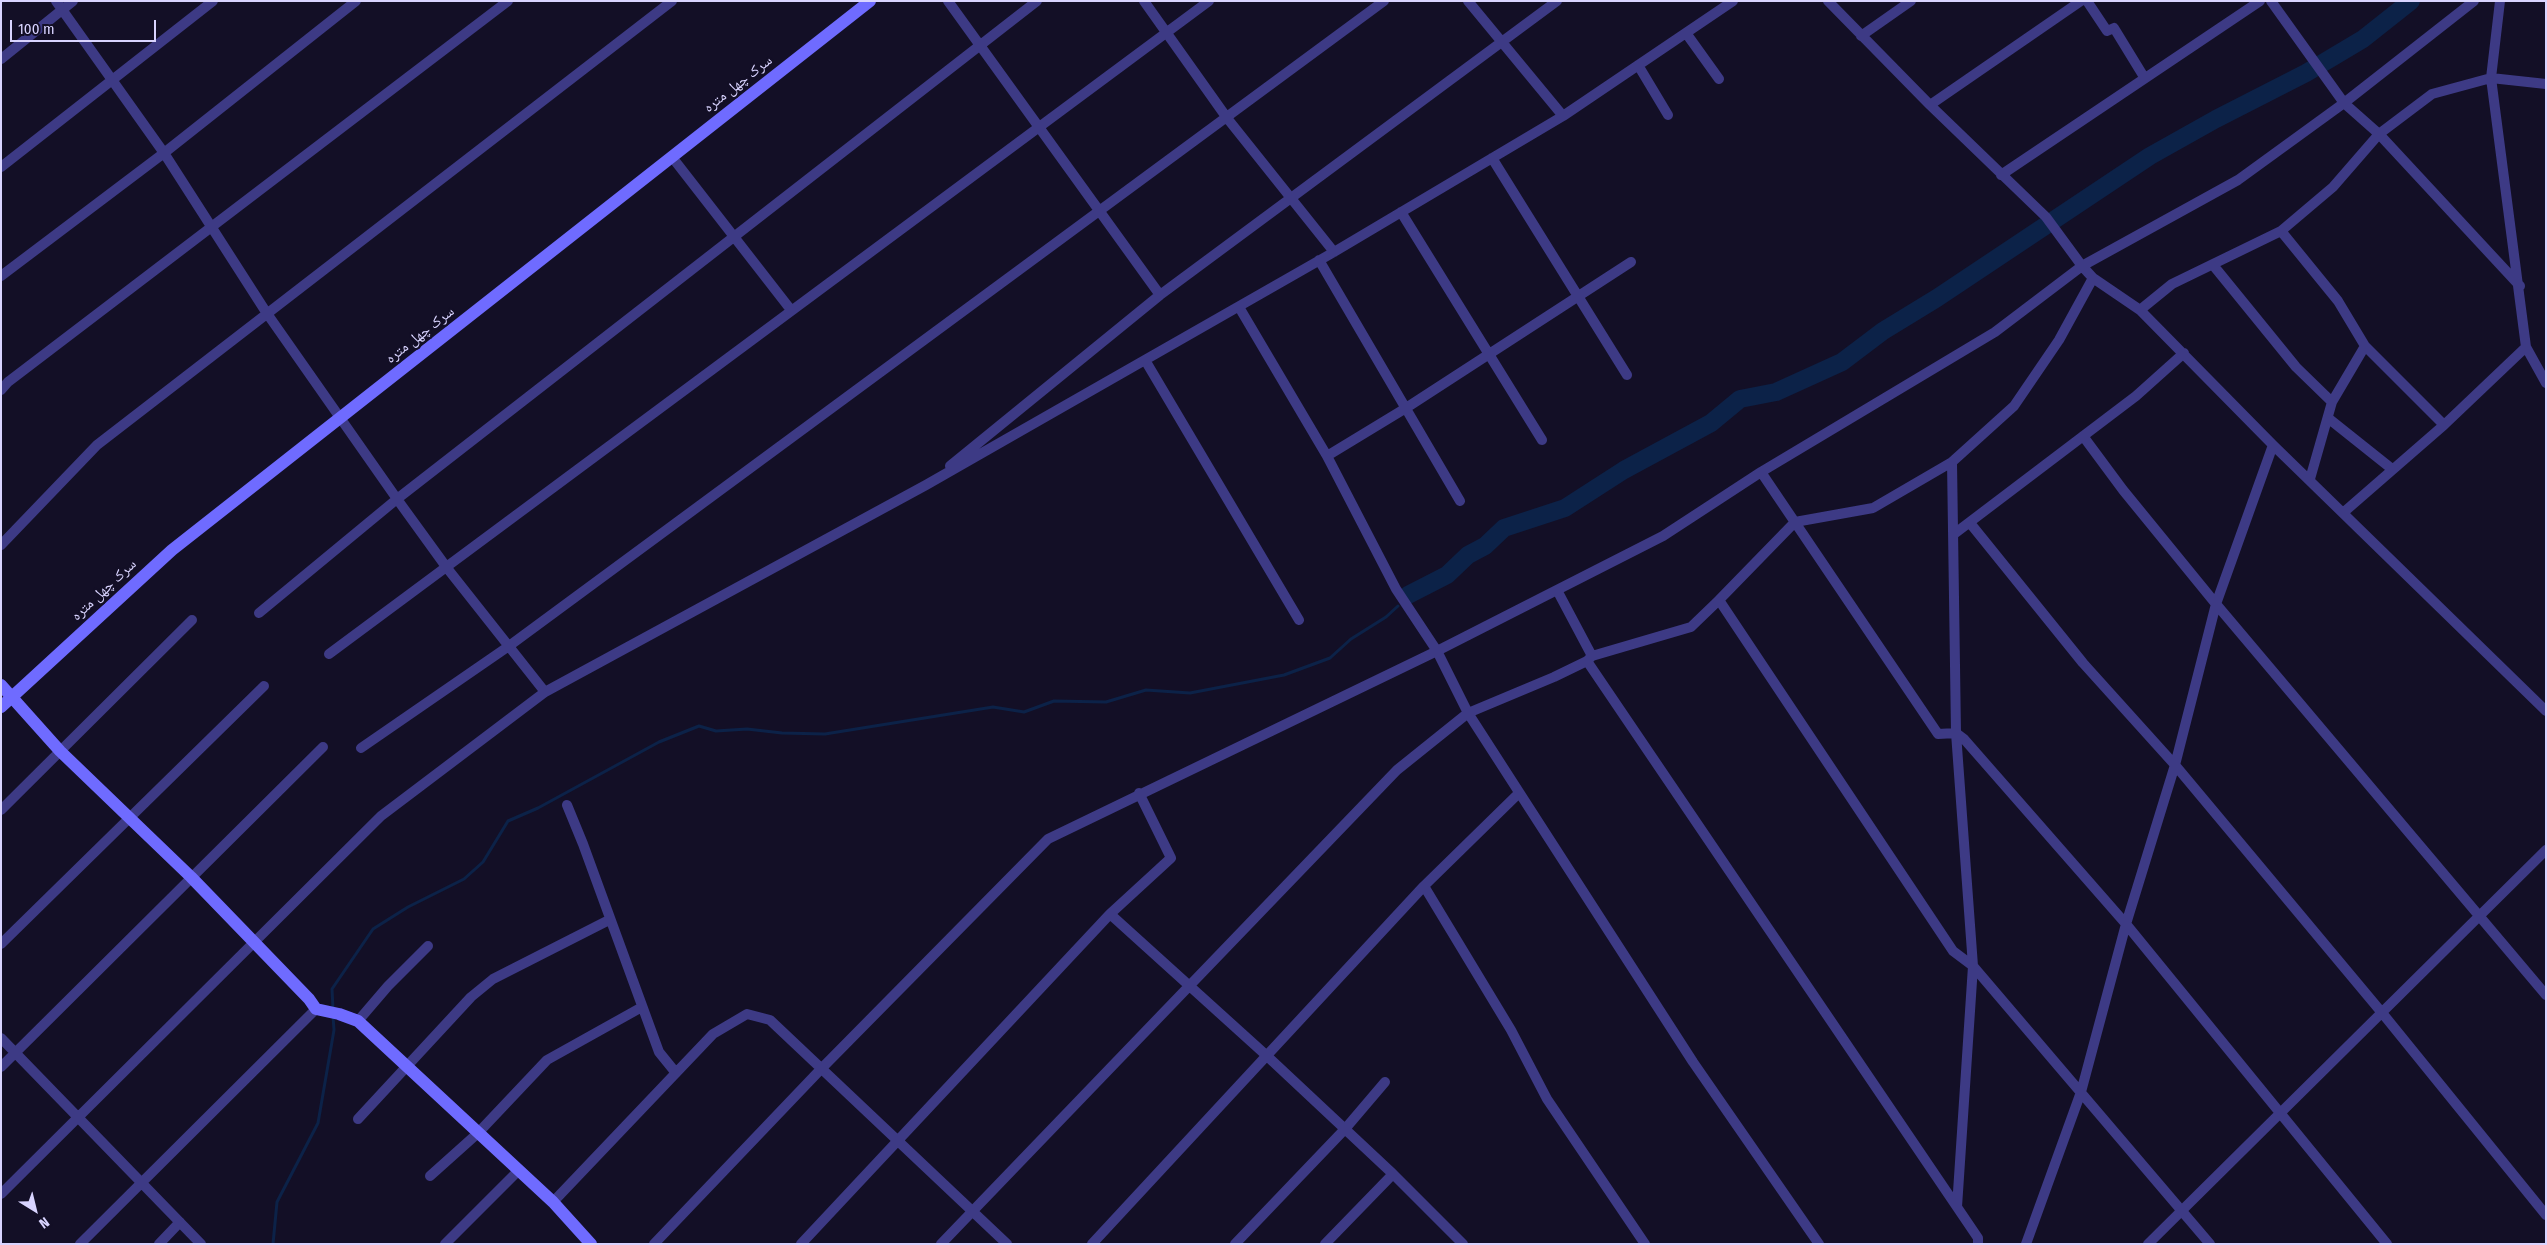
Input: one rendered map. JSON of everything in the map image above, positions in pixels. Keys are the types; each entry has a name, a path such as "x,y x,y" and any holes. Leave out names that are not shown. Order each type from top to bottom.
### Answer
{"street":[{"path":"1,59 59,6 73,1"},
{"path":"1,167 212,1"},
{"path":"1,276 164,153 356,1"},
{"path":"1,390 8,382 508,1"},
{"path":"1,545 97,445 266,312 672,1"},
{"path":"948,1 1160,295"},
{"path":"259,613 398,499 1038,1"},
{"path":"1144,1 1227,118 1334,252"},
{"path":"329,654 1209,1"},
{"path":"361,748 509,646 1384,1"},
{"path":"1468,1 1563,116"},
{"path":"926,485 1160,295 1557,1"},
{"path":"1,1194 381,816 545,692 926,485 1334,252 1563,116 1733,1"},
{"path":"1828,1 1860,36 2046,217 2093,278 2140,310 2273,445 2344,512 2546,711"},
{"path":"1860,36 1911,1"},
{"path":"1930,105 2081,1"},
{"path":"2087,1 2107,31 2114,28 2144,77"},
{"path":"2001,175 2144,77 2260,1"},
{"path":"2271,1 2344,103 2379,134 2520,286"},
{"path":"654,1244 821,1070 1048,839 1139,793 1558,592 1663,536 1760,472 1995,332 2082,266 2238,180 2344,103 2474,1"},
{"path":"2500,1 2490,78 2520,286 2526,347 2546,383"},
{"name":"سرک چهل متره","path":"1,707 172,550 672,158 862,3"},
{"path":"59,6 164,153 266,312 446,568 545,692"},
{"path":"1686,33 1719,79"},
{"path":"1638,65 1668,115"},
{"path":"2140,310 2172,284 2281,231 2333,187 2379,134 2432,94 2490,78 2546,84"},
{"path":"672,158 735,236 791,310"},
{"path":"1492,158 1627,375"},
{"path":"1401,212 1542,440"},
{"path":"2281,231 2338,302 2365,346 2444,425"},
{"path":"1319,260 1460,501"},
{"path":"1327,456 1406,408 1631,262"},
{"path":"2214,265 2296,367 2332,402"},
{"path":"941,1244 1397,770 1468,713 1554,678 1589,658 1691,627 1795,522 1873,508 1952,462 2014,406 2059,340 2093,278"},
{"path":"1239,306 1327,456 1396,589 1437,651 1468,713 1518,794 1693,1062 1819,1244"},
{"path":"2310,479 2332,402 2365,346"},
{"path":"2344,512 2444,425 2526,347"},
{"path":"1954,534 2136,396 2184,353"},
{"path":"1145,360 1300,620"},
{"path":"2328,418 2392,470"},
{"path":"2083,436 2123,490 2216,604 2546,995"},
{"path":"2027,1243 2081,1092 2126,924 2175,765 2216,604 2273,445"},
{"path":"1952,462 1956,733 1973,966 1957,1207"},
{"path":"1760,472 1865,630 1938,734 1956,733 1964,739 2126,924 2387,1244"},
{"path":"1970,523 2083,663 2175,765 2546,1215"},
{"path":"1558,592 1589,658 1978,1238 1978,1244"},
{"path":"1718,600 1953,951 1973,966 2210,1244"},
{"path":"1,810 192,620"},
{"path":"1,685 60,751 191,877 253,942 327,1011 358,1021 553,1202 591,1244"},
{"path":"1,944 264,686"},
{"path":"1,1067 323,747"},
{"path":"801,1244 1110,914 1171,858 1139,793"},
{"path":"1092,1244 1424,886 1518,794"},
{"path":"567,806 586,852 609,920 659,1052 676,1073"},
{"path":"2148,1244 2546,850"},
{"path":"1424,886 1511,1030 1546,1099 1645,1244"},
{"path":"1110,914 1267,1056 1393,1174 1463,1244"},
{"path":"358,1119 471,996 493,979 609,920"},
{"path":"358,1021 388,986 428,946"},
{"path":"430,1176 478,1133 547,1060 642,1007"},
{"path":"80,1244 141,1182 327,1011"},
{"path":"553,1202 713,1034 747,1014 770,1020 1007,1244"},
{"path":"1,1038 201,1244"},
{"path":"1235,1244 1345,1129 1385,1082"},
{"path":"445,1244 518,1171"},
{"path":"1325,1244 1393,1174"},
{"path":"159,1244 180,1222"}],"waterway":[{"path":"1408,595 1447,575 1468,555 1485,546 1504,528 1565,508 1624,470 1711,423 1740,399 1776,392 1842,362 1883,331 1937,298 2150,156 2216,119 2306,73 2363,39 2411,1"},
{"path":"333,1009 332,989 373,929 408,907 464,879 483,862 508,821 538,808 659,742 699,726 716,731 747,729 782,733 825,734 993,707 1024,712 1054,701 1106,702 1146,690 1190,693 1284,675 1330,658 1351,639 1386,617 1398,606"},
{"path":"273,1244 277,1202 318,1123 334,1030 333,1016"}]}
